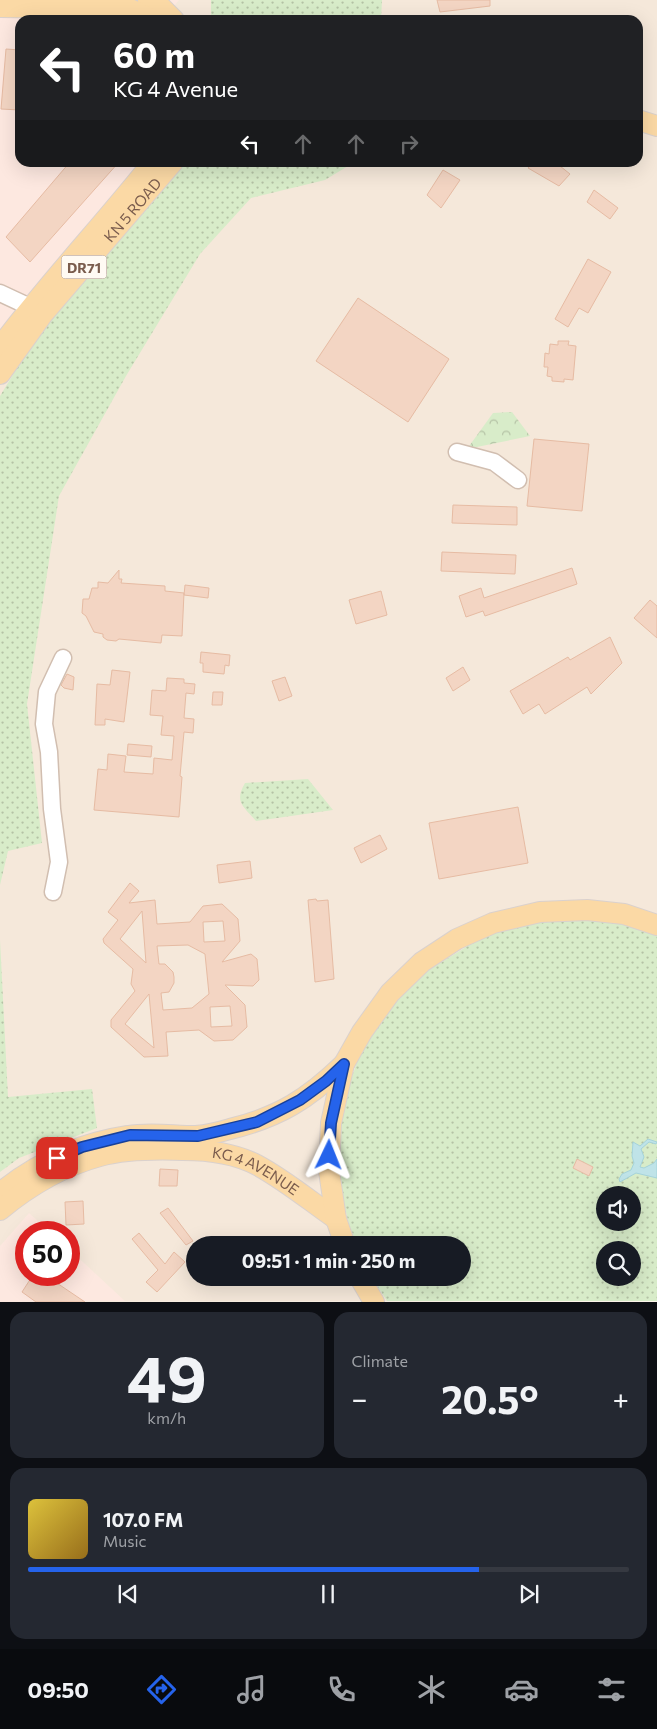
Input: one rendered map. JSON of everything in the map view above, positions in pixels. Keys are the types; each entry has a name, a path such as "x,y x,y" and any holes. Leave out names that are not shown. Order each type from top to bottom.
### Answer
{"main road":[{"path":"148,0 161,7 169,15"},
{"path":"0,7 130,9 143,15"},
{"path":"643,107 657,111"},
{"path":"643,122 657,126"},
{"name":"KN 5 ROAD","path":"0,347 30,307 97,231 149,167"},
{"name":"KN 5 ROAD","path":"0,374 43,314 169,167"},
{"path":"342,1236 336,1219 329,1171 331,1123 344,1064 362,1032 390,993 422,962 457,939 493,923 540,912 587,910 624,914 657,926"},
{"name":"KG 4 AVENUE","path":"0,1193 44,1163 82,1147 130,1135 198,1136 257,1122 300,1100 326,1081 344,1064"},
{"name":"KG 4 AVENUE","path":"0,1210 18,1195 48,1178 99,1156 142,1150 207,1150 230,1155 257,1165 336,1219"},
{"path":"365,1286 374,1302"}],"street":[{"path":"0,293 30,307"},
{"path":"457,452 494,462 518,480"},
{"path":"53,892 59,862 52,808 49,752 44,724 48,692 63,658"}],"shaded area":[{"path":"0,0 657,0 657,1301 0,1302"},
{"path":"0,0 179,0 167,15 15,15 15,167 136,167 0,339"},
{"path":"29,1213 38,1221 22,1221"},
{"path":"15,1229 15,1286 80,1286 80,1259 125,1301 0,1302 0,1246"}],"green space":[{"path":"211,0 382,0 381,15 211,15"},
{"path":"179,167 346,167 325,180 251,198 200,254 126,376 59,496 27,704 42,843 8,851 0,885 0,396 39,332"},
{"path":"512,412 530,436 467,449 493,413"},
{"path":"308,779 333,810 256,821 240,799 245,783"},
{"path":"597,918 657,932 657,1301 387,1301 377,1286 471,1286 471,1236 353,1236 338,1177 338,1132 348,1089 360,1053 389,1009 429,970 482,937 538,920"},
{"path":"0,940 8,1097 92,1089 97,1128 19,1158 0,1172"}],"water":[{"path":"648,1139 657,1142 656,1144 649,1142 641,1149 644,1157 640,1167 644,1168 654,1163 657,1159 657,1178 636,1173 620,1182 619,1179 622,1174 631,1170 634,1163 632,1156 633,1142 640,1146"}],"building":[{"path":"437,0 490,0 490,6 440,12"},
{"path":"6,49 15,50 15,110 1,109"},
{"path":"66,167 115,167 30,262 6,237"},
{"path":"561,167 570,174 559,186 528,168"},
{"path":"443,170 460,180 441,208 427,195"},
{"path":"594,190 618,208 610,219 587,202"},
{"path":"588,259 611,272 588,313 579,308 568,327 555,319"},
{"path":"358,298 449,359 408,422 316,361"},
{"path":"558,341 569,341 568,345 576,346 573,380 564,379 564,382 552,381 552,377 547,376 548,367 544,367 545,353 549,354 550,344 558,345"},
{"path":"534,439 589,444 582,511 527,506"},
{"path":"453,505 517,507 517,525 452,523"},
{"path":"442,552 516,555 515,574 441,571"},
{"path":"572,568 577,584 485,616 483,611 466,617 459,596 481,588 484,598"},
{"path":"119,570 119,579 122,579 121,583 165,586 165,591 184,593 182,636 162,635 161,643 119,639 116,641 107,640 103,637 103,634 94,632 86,616 82,613 83,599 89,599 92,588 98,588 98,582 108,583"},
{"path":"185,585 209,588 208,598 184,595"},
{"path":"381,591 387,615 356,624 349,600"},
{"path":"650,600 657,606 657,638 634,618"},
{"path":"610,637 622,663 591,694 587,687 545,714 539,704 523,714 510,691 568,657 570,660"},
{"path":"201,652 230,655 229,666 225,665 224,674 203,672 203,663 200,663"},
{"path":"463,667 470,680 453,691 446,678"},
{"path":"112,670 130,672 124,722 105,719 105,725 95,725 97,684 110,685"},
{"path":"67,674 74,677 73,690 64,688 61,685"},
{"path":"285,677 292,696 279,701 272,681"},
{"path":"167,678 184,679 184,683 195,684 194,694 186,693 184,718 194,719 193,733 184,732 179,817 94,810 98,769 107,770 108,754 126,756 124,772 153,774 154,758 172,760 174,736 161,735 163,716 150,715 152,690 166,691"},
{"path":"213,692 223,692 222,705 212,705"},
{"path":"128,744 152,746 151,757 127,755"},
{"path":"518,807 528,863 439,879 429,823"},
{"path":"380,835 387,849 361,863 354,848"},
{"path":"250,861 252,878 219,883 217,865"},
{"path":"130,883 139,891 129,903 155,900 157,924 190,922 203,906 222,904 238,919 240,941 222,962 251,954 257,959 259,980 253,986 225,985 245,1005 247,1027 233,1040 214,1041 199,1030 166,1032 168,1056 144,1057 111,1027 111,1020 135,991 131,984 133,969 104,943 103,939 118,920 108,912","holes":["142,911 146,963 120,939","223,921 225,941 204,942 203,922","188,945 205,954 209,994 192,1008 163,1010 161,993 169,992 174,983 174,977 173,972 165,964 159,964 157,946","149,994 154,1048 125,1024","230,1006 232,1026 211,1027 210,1007"]},
{"path":"316,899 317,901 328,900 334,979 315,982 308,900"},
{"path":"577,1159 593,1167 589,1176 573,1168"},
{"path":"160,1169 178,1170 177,1186 159,1186"},
{"path":"83,1201 84,1224 80,1224 80,1221 66,1221 65,1202"},
{"path":"168,1208 189,1236 186,1236 186,1245 160,1213"},
{"path":"139,1233 165,1264 174,1252 185,1262 157,1292 146,1282 158,1270 132,1239"},
{"path":"26,1286 61,1286 85,1302 36,1302 22,1292"}],"route":[{"path":"57,1158 82,1147 113,1138 130,1135 198,1136 257,1122 285,1110 300,1100 326,1081 344,1064 331,1123 329,1155"}]}
